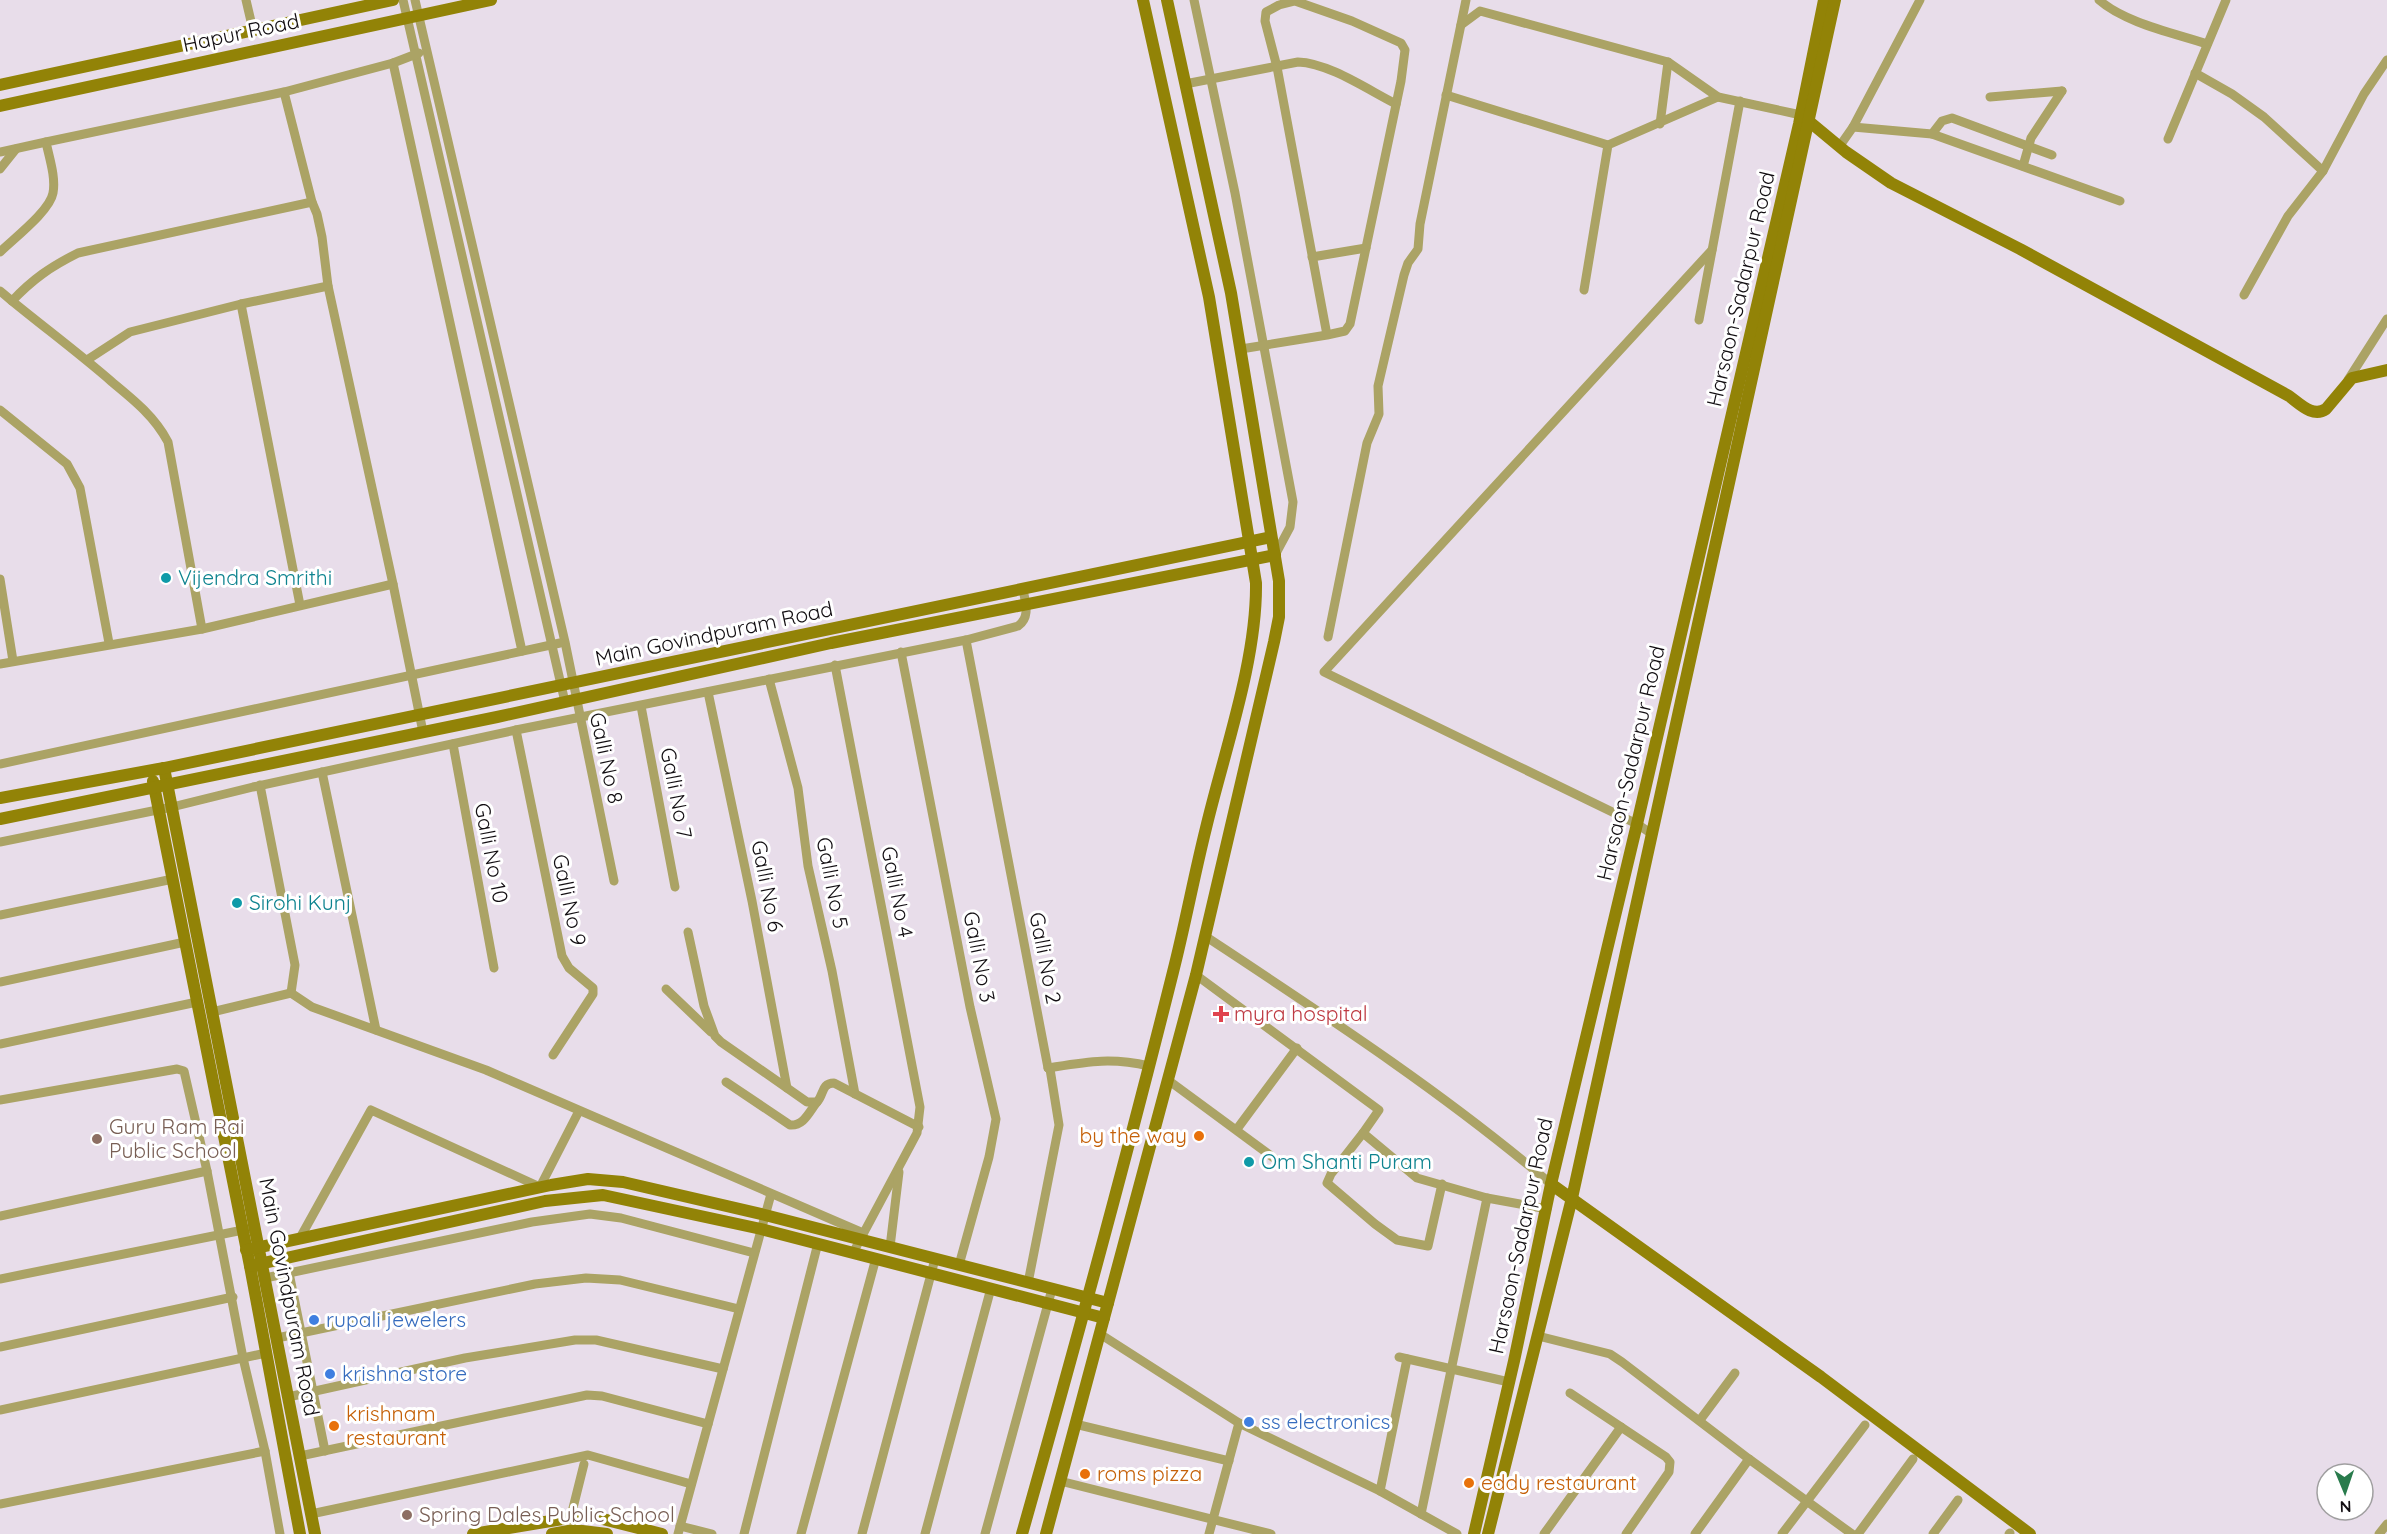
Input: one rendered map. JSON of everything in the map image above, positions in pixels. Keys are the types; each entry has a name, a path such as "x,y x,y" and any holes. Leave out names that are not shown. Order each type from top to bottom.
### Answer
{"street":[{"path":"246,0 253,30"},
{"name":"Hapur Road","path":"0,85 393,0"},
{"path":"403,0 413,16"},
{"path":"415,0 413,16 416,54 554,645 567,685"},
{"name":"Hapur Road","path":"0,106 490,0"},
{"path":"1022,1534 1088,1298 1149,1066 1252,638 1257,603 1256,583 1209,297 1143,0"},
{"path":"1046,1534 1196,975 1228,833 1260,708 1279,617 1279,581 1231,293 1167,0"},
{"path":"1194,0 1235,193 1293,502 1290,527 1275,555"},
{"path":"1328,637 1367,443 1380,414 1378,386 1398,298 1405,270 1418,249 1420,224 1466,0"},
{"name":"Harsaon-Sadarpur Road","path":"1488,1534 1572,1198 1652,834 1805,117 1824,0"},
{"name":"Harsaon-Sadarpur Road","path":"1474,1534 1551,1184 1805,117 1835,0"},
{"path":"1839,147 1853,127 1920,0"},
{"path":"2098,0 2132,19 2207,44"},
{"path":"2168,139 2226,0"},
{"path":"1241,349 1327,335 1345,331 1350,324 1396,104 1405,50 1401,43 1352,21 1295,2 1279,4 1266,12 1265,21 1277,66 1327,335"},
{"path":"1461,25 1480,11 1668,62 1718,97 1805,117 1839,147 1891,183 2020,249 2289,396 2314,412 2321,413 2326,410 2347,382 2387,319"},
{"name":"Galli No 8","path":"413,16 427,50 565,642 567,685 571,701 580,717 614,881"},
{"path":"0,153 284,92 393,63 427,50"},
{"path":"2244,295 2295,206 2323,171 2364,94 2387,60"},
{"path":"1185,84 1298,62 1321,66 1396,104"},
{"path":"1660,124 1668,62"},
{"path":"393,63 522,651"},
{"path":"2194,74 2232,94 2264,117 2323,171"},
{"path":"1990,97 2062,91 2031,138 2023,166"},
{"path":"284,92 322,237 328,286 423,732"},
{"path":"1446,95 1608,146 1718,97"},
{"path":"1699,320 1740,101"},
{"path":"1932,134 1942,121 1952,118 2052,155"},
{"path":"1853,127 1932,134 2120,201"},
{"path":"0,252 48,205 53,193 53,177 46,142"},
{"path":"1584,290 1608,146"},
{"path":"0,169 16,149"},
{"path":"12,301 32,280 48,268 78,253 312,202"},
{"path":"1312,257 1366,248"},
{"path":"1652,834 1637,824 1324,672 1712,250"},
{"path":"87,360 130,333 241,304 328,286"},
{"path":"1,293 87,360 150,415 160,427 168,442 202,628"},
{"path":"241,304 300,605"},
{"path":"2347,382 2357,376 2387,370"},
{"path":"0,410 67,464 73,472 80,488 109,644"},
{"name":"Main Govindpuram Road","path":"0,798 164,768 1271,537"},
{"name":"Main Govindpuram Road","path":"0,819 571,701 808,648 1275,555"},
{"path":"0,579 13,661"},
{"path":"0,664 202,628 393,584"},
{"path":"0,842 516,730 966,640 1018,626 1026,617 1023,589"},
{"name":"Galli No 2","path":"966,640 1059,1125 1028,1283"},
{"path":"0,764 565,642"},
{"name":"Galli No 3","path":"901,652 970,1007 996,1119 989,1157 959,1265"},
{"name":"Galli No 4","path":"835,665 920,1107 919,1127"},
{"name":"Galli No 5","path":"769,679 798,788 808,866 832,971 855,1094"},
{"name":"Galli No 6","path":"708,693 752,901 787,1088"},
{"name":"Galli No 7","path":"641,706 675,887"},
{"name":"Galli No 9","path":"516,730 562,956 569,968 593,988 593,994 553,1054"},
{"name":"Galli No 10","path":"453,744 494,968"},
{"name":"Main Govindpuram Road","path":"164,768 167,786 165,808 173,879 197,1002 249,1229 259,1247 256,1265 266,1353 300,1534"},
{"name":"Main Govindpuram Road","path":"151,770 154,788 165,808 212,1012 249,1229 246,1250 265,1278 315,1534"},
{"path":"322,772 376,1030"},
{"path":"260,785 295,965 291,993"},
{"path":"0,915 173,879"},
{"path":"688,932 704,1006 715,1036"},
{"path":"1205,936 1369,1045 1516,1154 1551,1184 1821,1377 2030,1534"},
{"path":"0,982 185,942"},
{"path":"1196,975 1379,1110 1330,1174 1328,1183 1375,1224 1397,1240 1428,1246 1442,1184"},
{"path":"666,989 721,1042 807,1102 817,1102"},
{"path":"212,1012 291,993 312,1007 486,1070 890,1247 1108,1303"},
{"path":"0,1044 197,1002"},
{"path":"1237,1129 1297,1048"},
{"path":"1048,1068 1102,1060 1123,1060 1149,1066"},
{"path":"0,1100 181,1070 187,1074 233,1297 243,1358 265,1450 280,1534"},
{"path":"1168,1080 1282,1164"},
{"path":"726,1082 790,1125 802,1122 817,1102 823,1088 830,1083 838,1084 919,1127 853,1252"},
{"path":"300,1238 371,1110 540,1187"},
{"path":"540,1187 579,1111"},
{"path":"1363,1133 1417,1178 1487,1198 1547,1209"},
{"path":"890,1247 900,1165"},
{"path":"0,1216 207,1171"},
{"path":"246,1250 540,1187 588,1179 611,1180 862,1236"},
{"path":"712,1534 679,1530 771,1194"},
{"path":"256,1265 545,1201 582,1196 625,1198 818,1243 1104,1318"},
{"path":"1421,1514 1487,1198"},
{"path":"265,1278 532,1222 590,1214 621,1218 754,1253"},
{"path":"0,1279 249,1229"},
{"path":"744,1534 818,1243"},
{"path":"801,1534 876,1258"},
{"path":"862,1534 935,1259"},
{"path":"289,1273 325,1451"},
{"path":"277,1338 535,1284 586,1278 620,1281 739,1309"},
{"path":"925,1534 991,1288"},
{"path":"986,1534 1052,1289"},
{"path":"0,1347 233,1297"},
{"path":"1100,1334 1239,1424 1380,1491 1456,1534"},
{"path":"1538,1336 1610,1354 1852,1534"},
{"path":"288,1398 465,1358 575,1340 596,1340 723,1369"},
{"path":"0,1410 266,1353"},
{"path":"1380,1491 1403,1358 1509,1382"},
{"path":"1700,1420 1735,1373"},
{"path":"1570,1393 1666,1457 1671,1466 1626,1534"},
{"path":"300,1456 587,1395 602,1396 708,1424"},
{"path":"1075,1424 1229,1461"},
{"path":"1209,1534 1239,1424"},
{"path":"1782,1534 1865,1425"},
{"path":"1544,1534 1621,1427"},
{"path":"0,1504 265,1450"},
{"path":"311,1515 588,1455 691,1484"},
{"path":"1695,1534 1749,1459"},
{"path":"1858,1534 1913,1459"},
{"path":"571,1516 584,1464"},
{"path":"1060,1481 1266,1533"},
{"path":"1933,1534 1958,1500"},
{"path":"473,1534 587,1515 662,1534"},
{"path":"2379,1534 2387,1524"},
{"path":"552,1534 574,1530 607,1534"}],"place":[{"name":"Vijendra Smrithi","path":"166,578"},
{"name":"Sirohi Kunj","path":"237,903"},
{"name":"myra hospital","path":"1221,1014"},
{"name":"by the way","path":"1199,1136"},
{"name":"Guru Ram Rai Public School","path":"97,1139"},
{"name":"Om Shanti Puram","path":"1249,1162"},
{"name":"rupali jewelers","path":"314,1320"},
{"name":"krishna store","path":"330,1374"},
{"name":"ss electronics","path":"1249,1422"},
{"name":"krishnam restaurant","path":"334,1426"},
{"name":"roms pizza","path":"1085,1474"},
{"name":"eddy restaurant","path":"1469,1483"},
{"name":"Spring Dales Public School","path":"407,1515"}]}
